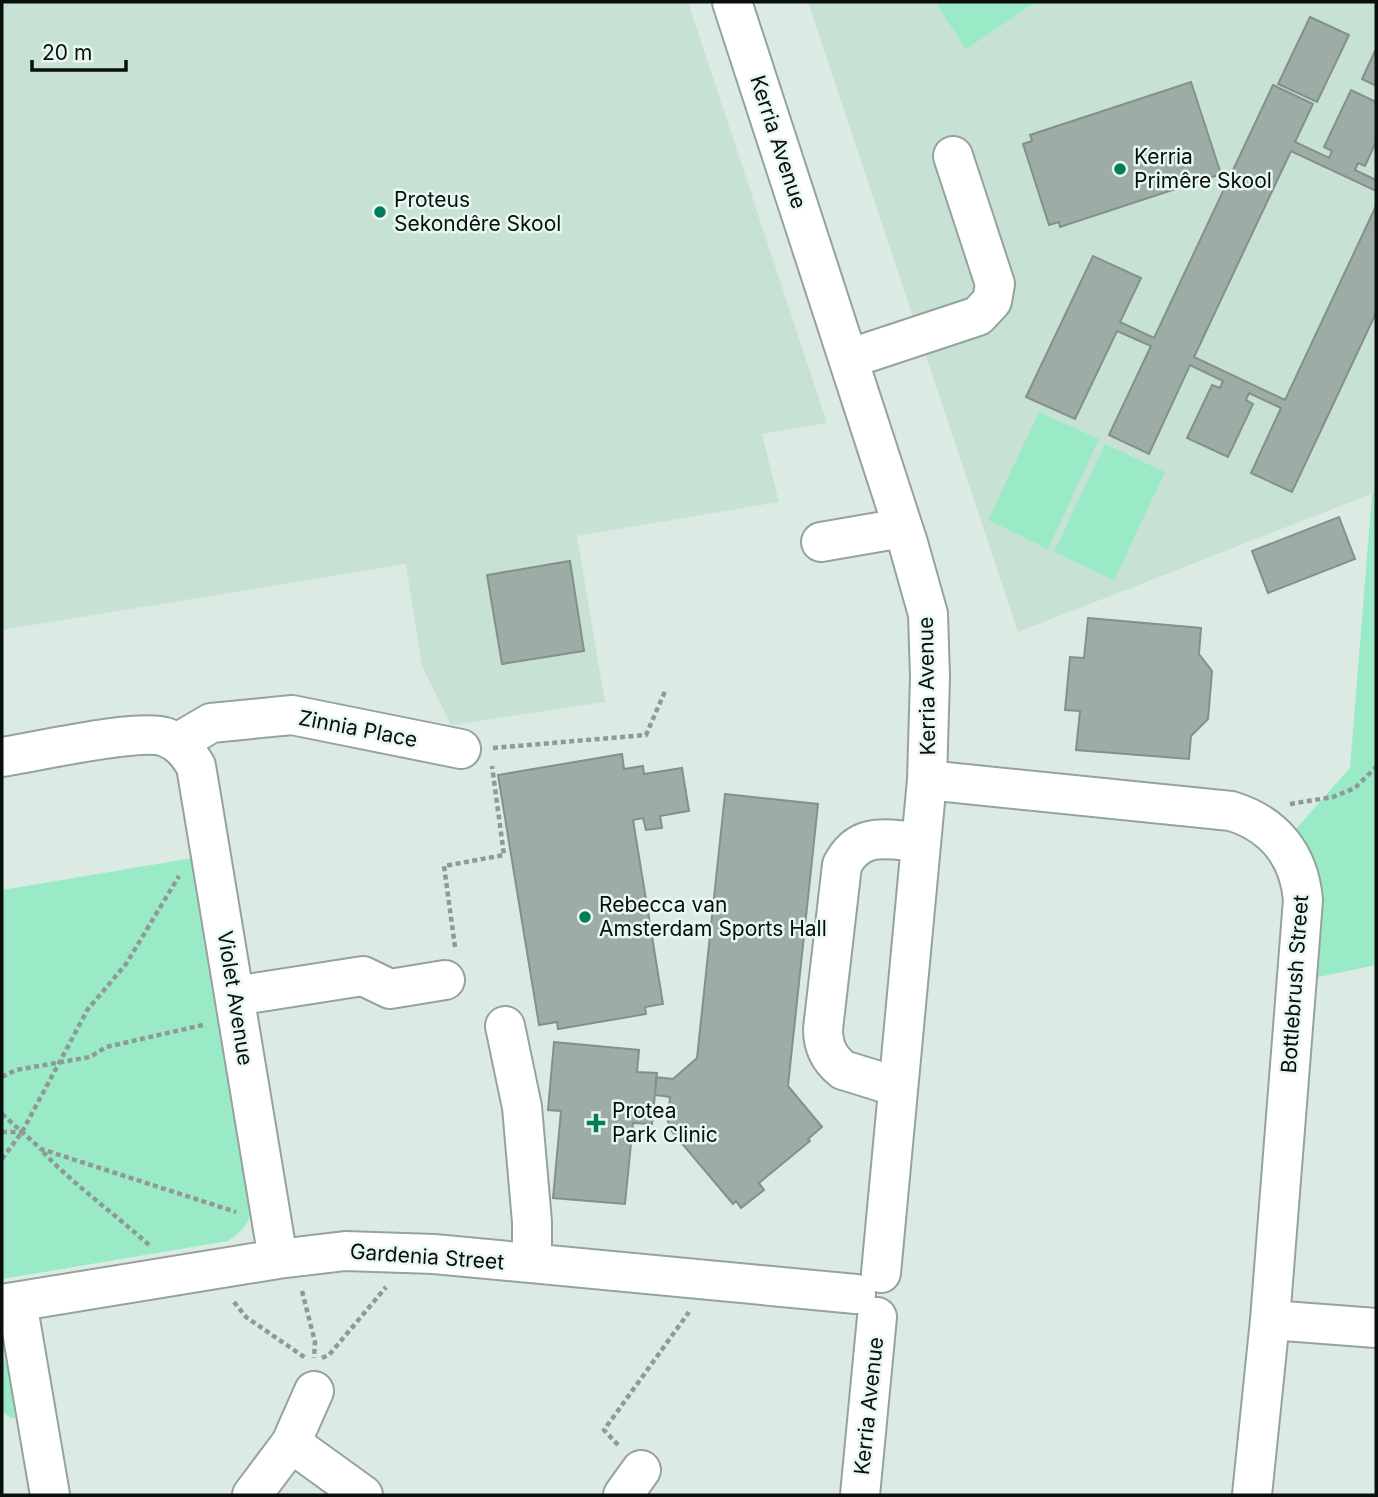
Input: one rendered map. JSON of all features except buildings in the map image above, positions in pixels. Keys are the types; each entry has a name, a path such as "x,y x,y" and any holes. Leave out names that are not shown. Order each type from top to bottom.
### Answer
{"street":[{"name":"Kerria Avenue","path":"732,2 928,614 930,677 927,780 898,1087 871,1295 860,1495"},
{"path":"848,359 978,316 992,301 995,284 953,156"},
{"path":"821,542 902,528"},
{"name":"Zinnia Place","path":"177,743 211,723 292,715 475,749"},
{"path":"2,757 139,734 152,734 177,743"},
{"name":"Violet Avenue","path":"177,743 196,766 271,1216 287,1257"},
{"name":"Bottlebrush Street","path":"927,780 1231,811 1259,823 1277,836 1288,850 1301,882 1303,900 1270,1320 1252,1495"},
{"path":"898,1087 843,1070 825,1049 823,1029 842,865 853,849 865,841 872,839 921,842"},
{"path":"237,1008 363,976 390,989 445,980"},
{"path":"505,1027 522,1107 532,1222 532,1264"},
{"name":"Gardenia Street","path":"9,1303 287,1257 345,1251 394,1251 871,1295"},
{"path":"9,1303 50,1495"},
{"path":"1270,1320 1376,1328"},
{"path":"252,1495 291,1443 314,1377"},
{"path":"291,1443 363,1495"}],"path":[{"path":"445,980 459,979 444,866 504,855 475,749 646,735 666,689"},
{"path":"1259,823 1274,808 1333,797 1355,788 1376,768"},
{"path":"2,1159 22,1132 88,1009 126,964 186,863 212,856"},
{"path":"2,1077 16,1070 90,1058 106,1047 216,1022 237,1008"},
{"path":"2,1114 41,1149 66,1177 117,1216 154,1251 161,1278"},
{"path":"2,1132 22,1132"},
{"path":"41,1149 251,1217 271,1216"},
{"path":"314,1377 389,1282 394,1251"},
{"path":"287,1257 315,1342 314,1377"},
{"path":"223,1268 234,1302 246,1317 314,1377"},
{"path":"632,1483 604,1430 689,1312 702,1278"}],"shaded area":[{"name":"Proteus Sekondêre Skool","path":"2,2 688,2 827,423 762,434 779,502 577,536 605,702 451,725 422,666 406,564 2,630"},
{"name":"Kerria Primêre Skool","path":"808,2 1376,2 1376,492 1018,632"}],"green space":[{"path":"935,2 1036,2 966,49"},
{"path":"1039,412 1099,439 1048,549 988,520"},
{"path":"1105,444 1165,472 1114,580 1054,552"},
{"path":"1376,492 1376,965 1314,978 1294,831 1350,768 1372,494"},
{"path":"199,857 253,1207 249,1218 241,1231 228,1241 2,1279 2,890"},
{"path":"2,1353 10,1375 15,1418 2,1412"}],"place":[{"name":"Kerria Primêre Skool","path":"1120,169"},
{"name":"Proteus Sekondêre Skool","path":"380,212"},
{"name":"Rebecca van Amsterdam Sports Hall","path":"585,917"},
{"name":"Protea Park Clinic","path":"596,1123"}]}
